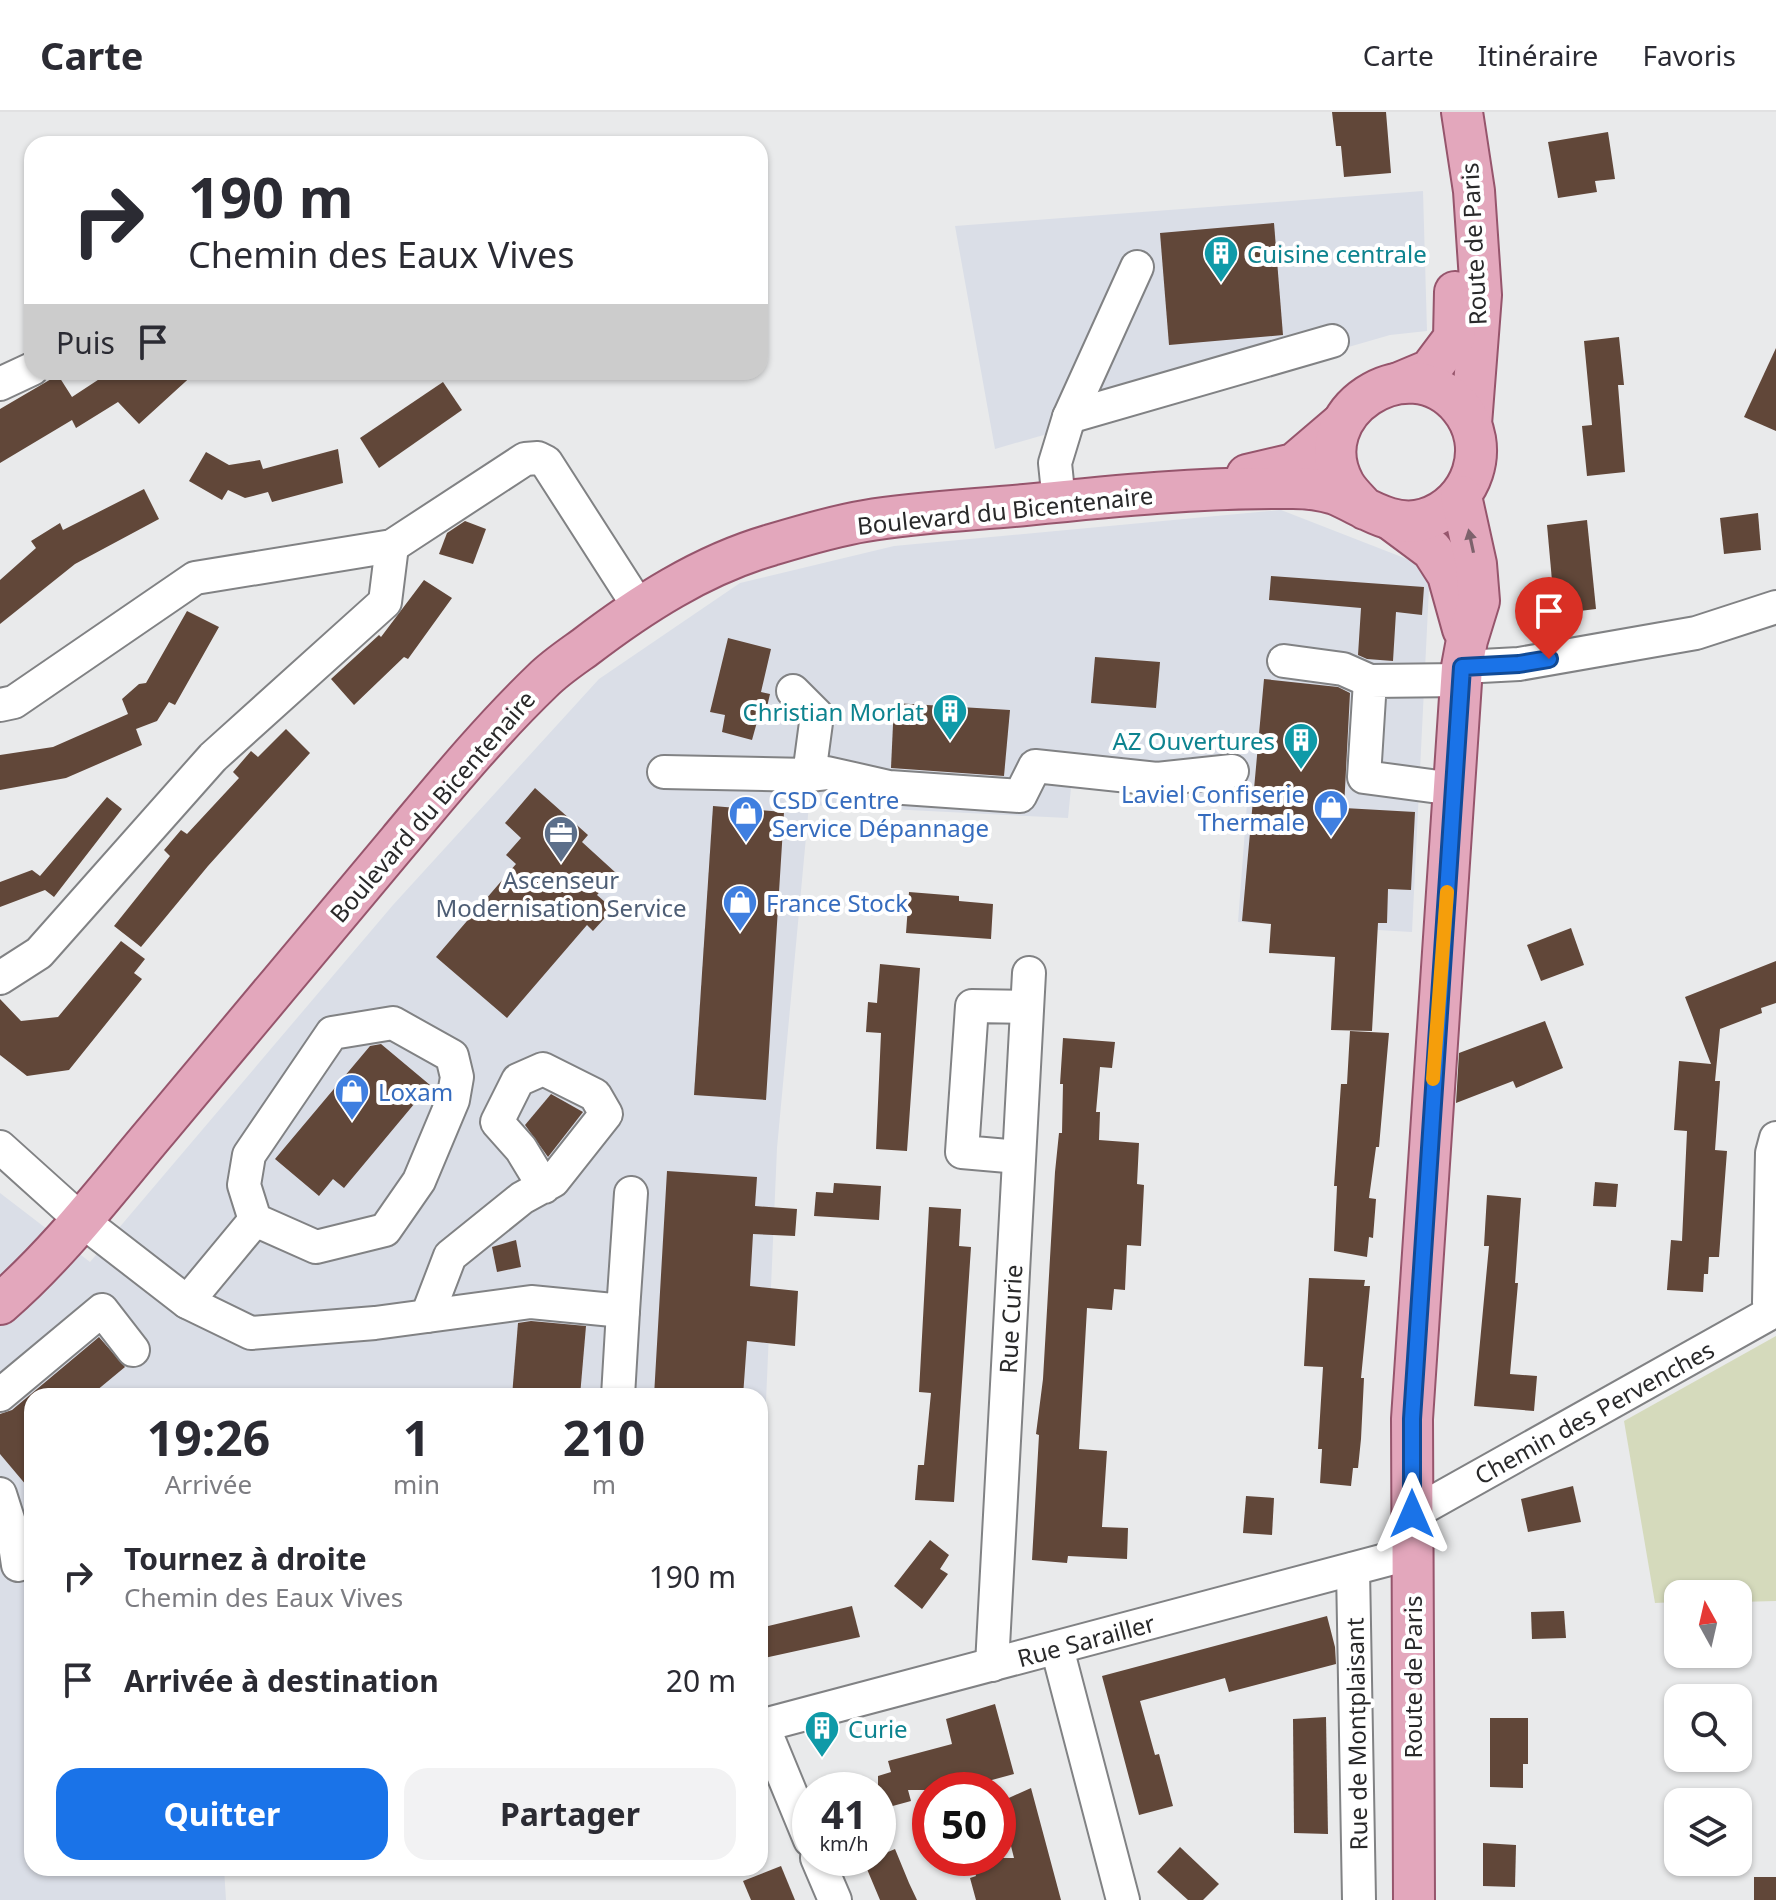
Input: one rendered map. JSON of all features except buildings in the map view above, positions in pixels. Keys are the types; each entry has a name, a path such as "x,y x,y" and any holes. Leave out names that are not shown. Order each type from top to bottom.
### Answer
{"main road":[{"name":"Route de Paris","path":"1399,383 1430,370 1454,338 1460,112"},
{"name":"Route de Paris","path":"1460,112 1474,191 1481,295 1471,424"},
{"path":"1399,383 1422,384 1442,392 1459,406 1471,424 1477,449 1473,474 1461,496 1442,513 1419,521 1379,515 1345,486 1337,465 1337,444 1342,423 1356,403 1376,389 1399,383"},
{"name":"Boulevard du Bicentenaire","path":"1183,492 1294,464 1342,423"},
{"name":"Boulevard du Bicentenaire","path":"0,1304 81,1220 474,751 546,677 639,607 689,579 765,546 863,521 1183,492 1297,488 1329,492 1379,515"},
{"name":"Route de Paris","path":"1414,1900 1412,1419 1464,662 1479,601 1476,564 1461,496"},
{"name":"Route de Paris","path":"1379,515 1432,550 1448,575 1464,662"}],"street":[{"path":"1059,502 1055,463 1069,417 1137,267"},
{"path":"1069,417 1332,341"},
{"path":"0,384 24,373"},
{"path":"0,705 14,702 195,578 392,546 525,459 538,458 546,462 639,607"},
{"path":"0,978 39,953 213,757 385,602 392,546"},
{"path":"1284,661 1343,669 1370,681 1464,662 1519,664 1696,633 1776,607"},
{"path":"1370,681 1364,777 1454,789"},
{"path":"793,691 817,715 809,775"},
{"path":"664,772 827,773 889,787 1020,796 1035,766 1157,779 1232,771"},
{"name":"Rue Curie","path":"992,1665 1029,973"},
{"path":"1019,1157 962,1152 972,1006 1027,1007"},
{"path":"393,1023 452,1056 457,1077 453,1100 419,1181 385,1230 316,1247 255,1220 244,1185 249,1155 332,1033 393,1023"},
{"path":"1774,1311 1769,1302 1771,1168 1776,1138"},
{"path":"0,1147 81,1220 187,1302 251,1333 375,1323 531,1302 623,1311"},
{"path":"427,1316 450,1256 522,1198 544,1187"},
{"path":"618,1388 631,1193"},
{"path":"187,1302 255,1220"},
{"path":"0,1395 102,1310 133,1350"},
{"name":"Chemin des Pervenches","path":"1412,1514 1774,1311"},
{"path":"13,1503 17,1568"},
{"name":"Rue Sarailler","path":"768,1724 1412,1553"},
{"name":"Rue de Montplaisant","path":"1353,1569 1359,1900"},
{"path":"1057,1648 1123,1900"},
{"path":"768,1742 792,1798"},
{"path":"825,1876 835,1900"}],"shaded area":[{"path":"1423,191 1427,331 1390,335 995,449 955,226"},
{"path":"1281,510 1430,568 1412,932 1238,922 1247,803 1071,788 1068,818 809,805 777,1148 767,1388 24,1388 24,1876 224,1876 226,1900 0,1900 0,1193 90,1262 393,905 599,679 740,583 894,546"}],"green space":[{"path":"1776,1336 1776,1601 1752,1602 1752,1580 1664,1580 1664,1603 1655,1603 1624,1421"}],"slow traffic":[{"path":"1433,1079 1447,892"}],"place":[{"name":"Cuisine centrale","path":"1221,284"},
{"name":"Christian Morlat","path":"950,742"},
{"name":"AZ Ouvertures","path":"1301,771"},
{"name":"Laviel Confiserie Thermale","path":"1331,838"},
{"name":"CSD Centre Service Dépannage","path":"746,844"},
{"name":"Ascenseur Modernisation Service","path":"561,864"},
{"name":"France Stock","path":"740,933"},
{"name":"Loxam","path":"352,1122"},
{"name":"Curie","path":"822,1759"}],"route":[{"path":"1412,1514 1412,1419 1462,667 1549,659"}]}
